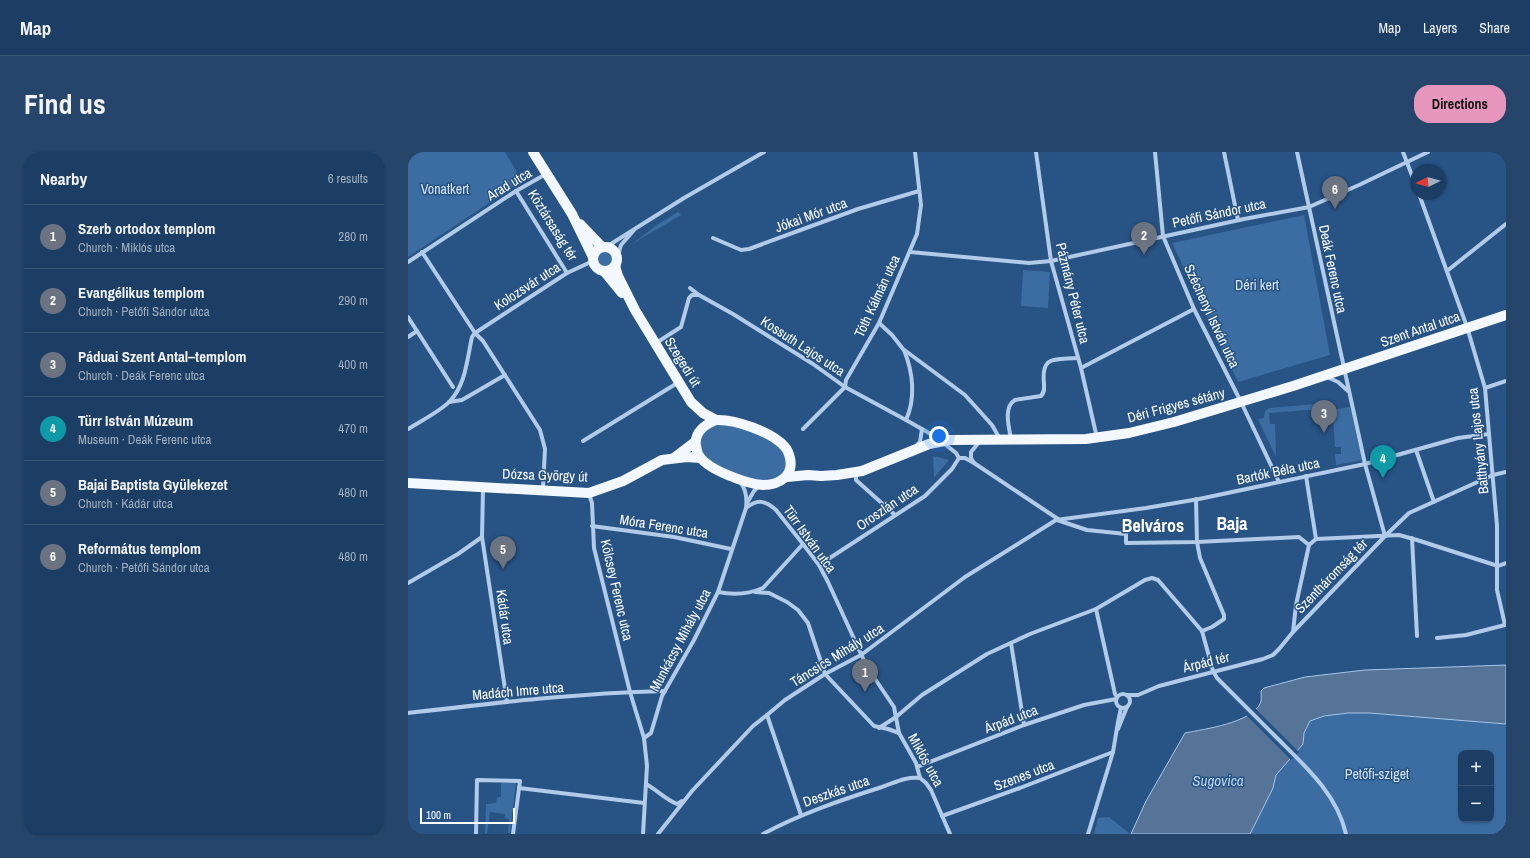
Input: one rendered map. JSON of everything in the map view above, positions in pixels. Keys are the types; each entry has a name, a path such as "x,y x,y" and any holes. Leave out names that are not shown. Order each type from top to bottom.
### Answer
{"main road":[{"path":"533,152 572,214 593,259"},
{"path":"572,214 604,247 615,252 616,263 612,269 604,271"},
{"name":"Köztársaság tér","path":"604,247 595,252 593,259 596,268 604,271"},
{"name":"Szegedi út","path":"616,263 618,276 634,310"},
{"name":"Szegedi út","path":"604,271 634,310 694,406 702,413 716,420"},
{"name":"Szent Antal utca","path":"1344,370 1506,315"},
{"name":"Déri Frigyes sétány","path":"763,485 777,483 787,477 838,475 856,472 915,449 942,442 981,440 1073,440 1129,433 1174,422 1344,370"},
{"path":"694,406 700,429"},
{"path":"763,485 738,480 715,469 700,458 695,442 700,429 707,423 716,420 728,420 770,436 787,448 791,463 790,471 787,477"},
{"name":"Dózsa György út","path":"674,458 695,442"},
{"name":"Dózsa György út","path":"408,483 589,493 623,480 662,460 674,458 700,458"},
{"path":"791,463 808,475"}],"street":[{"path":"604,247 640,224 764,152"},
{"name":"Tóth Kálmán utca","path":"802,429 845,387 846,380 879,323 910,252 917,234 921,205 915,152"},
{"name":"Pázmány Péter utca","path":"1036,152 1050,260 1081,368 1097,438"},
{"name":"Széchenyi István utca","path":"1155,152 1163,236 1194,310 1241,402 1279,482"},
{"path":"1224,152 1238,220"},
{"name":"Deák Ferenc utca","path":"1297,152 1365,464 1385,536"},
{"path":"1403,152 1410,170"},
{"name":"Petőfi Sándor utca","path":"910,252 1029,263 1050,260 1238,220 1309,207 1428,152"},
{"name":"Arad utca","path":"408,262 531,181 546,174"},
{"name":"Köztársaság tér","path":"516,191 567,273"},
{"name":"Jókai Mór utca","path":"713,238 741,250 749,249 858,209 919,191"},
{"name":"Batthyány Lajos utca","path":"1421,200 1467,328 1485,388 1498,526 1497,590 1505,625 1466,635 1437,638"},
{"path":"616,263 621,246 640,224"},
{"path":"1447,271 1506,224"},
{"path":"422,252 475,333 483,341 540,430 545,449 543,490"},
{"name":"Kolozsvár utca","path":"475,333 567,273 593,259"},
{"name":"Kossuth Lajos utca","path":"690,288 699,295 733,314 813,364 845,387 922,429 942,442 956,453 959,458"},
{"path":"655,344 681,327 689,298 692,295 699,295"},
{"path":"1081,368 1194,310"},
{"path":"408,317 453,387"},
{"path":"879,323 892,335 903,349 909,362 912,384 912,405 906,420"},
{"path":"408,337 417,331"},
{"path":"408,429 449,402 461,384 472,337 475,333"},
{"path":"903,349 965,395 1006,440"},
{"path":"1006,440 1008,410 1011,402 1041,396 1044,390 1043,370 1045,365 1050,361 1078,358"},
{"path":"449,402 462,400 505,375"},
{"path":"1325,376 1338,382 1349,391"},
{"path":"583,441 679,382"},
{"path":"1485,388 1506,382"},
{"path":"915,449 920,442 922,429"},
{"name":"Bartók Béla utca","path":"1057,520 1125,511 1196,499 1365,464 1458,438 1489,434"},
{"path":"974,463 971,458 971,452 981,440"},
{"path":"1416,450 1434,502"},
{"path":"959,458 965,458 974,463 1057,520 1087,530 1126,534 1126,543 1197,542 1299,537 1309,544 1316,539 1306,476"},
{"name":"Oroszlán utca","path":"819,565 925,496 952,469 959,458"},
{"path":"856,472 856,480 895,515"},
{"name":"Szentháromság tér","path":"1279,650 1293,632 1409,513 1493,474 1506,472"},
{"path":"738,480 743,486 746,506"},
{"name":"Munkácsy Mihály utca","path":"644,738 651,733 662,696 694,640 718,592 746,506 754,490 763,485"},
{"name":"Kádár utca","path":"483,487 482,537 506,702"},
{"name":"Kölcsey Ferenc utca","path":"589,493 592,503 594,548 630,692 644,738 647,766 643,834"},
{"path":"1196,499 1197,542 1200,558 1224,615 1224,619 1212,627 1202,631"},
{"name":"Türr István utca","path":"746,506 756,501 762,501 769,504 776,510 803,544 819,565 828,582 861,655"},
{"name":"Táncsics Mihály utca","path":"658,834 683,801 754,726 785,700 825,674 861,655 965,577 1057,520"},
{"name":"Móra Ferenc utca","path":"592,526 674,537 731,549"},
{"name":"Szentháromság tér","path":"1316,539 1399,535 1498,566"},
{"path":"408,583 458,554 482,537"},
{"path":"1412,538 1417,636"},
{"path":"755,592 770,582 803,544"},
{"name":"Szentháromság tér","path":"1293,632 1296,604 1309,544"},
{"path":"1498,566 1506,563"},
{"path":"879,728 896,717 922,695 987,654 1010,643 1096,609 1145,580 1152,578 1158,580 1202,631 1216,678 1312,774 1331,798 1343,822 1346,834"},
{"path":"718,592 729,594 755,592 769,593 788,602 803,615 808,623 825,674 869,722 879,728 888,729 898,733"},
{"path":"1096,609 1117,705 1121,708"},
{"path":"1010,643 1024,725"},
{"name":"Árpád tér","path":"1116,733 1130,701 1138,695 1159,686 1263,659 1273,655 1279,650"},
{"name":"Miklós utca","path":"861,655 867,667 894,707 898,733 917,767 920,778 926,783 950,834"},
{"path":"630,692 665,691"},
{"name":"Madách Imre utca","path":"408,713 506,702 630,692"},
{"name":"Árpád tér","path":"1116,698 1122,694 1138,695"},
{"path":"1127,695 1130,701"},
{"name":"Árpád utca","path":"917,767 1024,725 1084,705 1116,698"},
{"path":"1121,708 1127,707"},
{"path":"1088,834 1113,752 1121,708"},
{"path":"767,715 801,815"},
{"name":"Szenes utca","path":"942,816 1113,752"},
{"name":"Deszkás utca","path":"763,834 801,815 859,794 909,778 920,778"},
{"path":"476,834 477,780 520,781 513,834"},
{"path":"646,784 669,801 677,804 683,801"},
{"path":"519,788 644,803"}],"green space":[{"name":"Vonatkert","path":"416,152 505,152 522,181 408,257 408,157"},
{"path":"678,212 681,215 632,244 657,225"},
{"name":"Déri kert","path":"1304,215 1330,355 1238,382 1172,243"},
{"path":"602,251 608,251 613,256 611,265 608,267 602,267 597,262 597,256"},
{"path":"1023,270 1050,272 1048,308 1021,306"},
{"path":"1327,403 1337,409 1350,407 1362,460 1336,465 1335,454 1341,454 1341,447 1335,447 1333,418 1329,417 1328,408 1324,405 1319,409 1269,413 1270,424 1275,424 1276,457 1258,419 1264,418 1265,411 1269,408"},
{"path":"716,423 744,429 769,440 783,450 787,463 784,473 771,482 739,476 702,456 700,435"},
{"path":"933,456 949,460 934,478"},
{"name":"Petőfi-sziget","path":"1348,713 1369,713 1506,724 1506,834 1250,834 1273,788 1276,775 1303,744 1304,733 1310,721 1324,716"},
{"path":"501,783 516,783 510,833 508,833 509,819 505,818 505,814 490,812 487,834 485,833 486,804 496,803 497,797 501,797"},
{"path":"1109,817 1130,834 1094,834 1098,818"}],"water":[{"name":"Sugovica","path":"1506,665 1506,724 1369,713 1348,713 1324,716 1310,721 1304,733 1303,744 1276,775 1273,788 1250,834 1131,834 1146,801 1185,733 1226,724 1247,716 1255,711 1260,704 1261,691 1264,688 1305,677 1365,670"}],"pier":[{"path":"1255,708 1299,752 1291,760 1245,714"}],"place":[{"name":"Református templom","path":"1335,209"},
{"name":"Evangélikus templom","path":"1144,255"},
{"name":"Páduai Szent Antal–templom","path":"1324,433"},
{"name":"Türr István Múzeum","path":"1383,478"},
{"name":"Bajai Baptista Gyülekezet","path":"503,569"},
{"name":"Szerb ortodox templom","path":"865,692"}],"district":[{"name":"Baja","path":"1232,523"},
{"name":"Belváros","path":"1153,525"}]}
